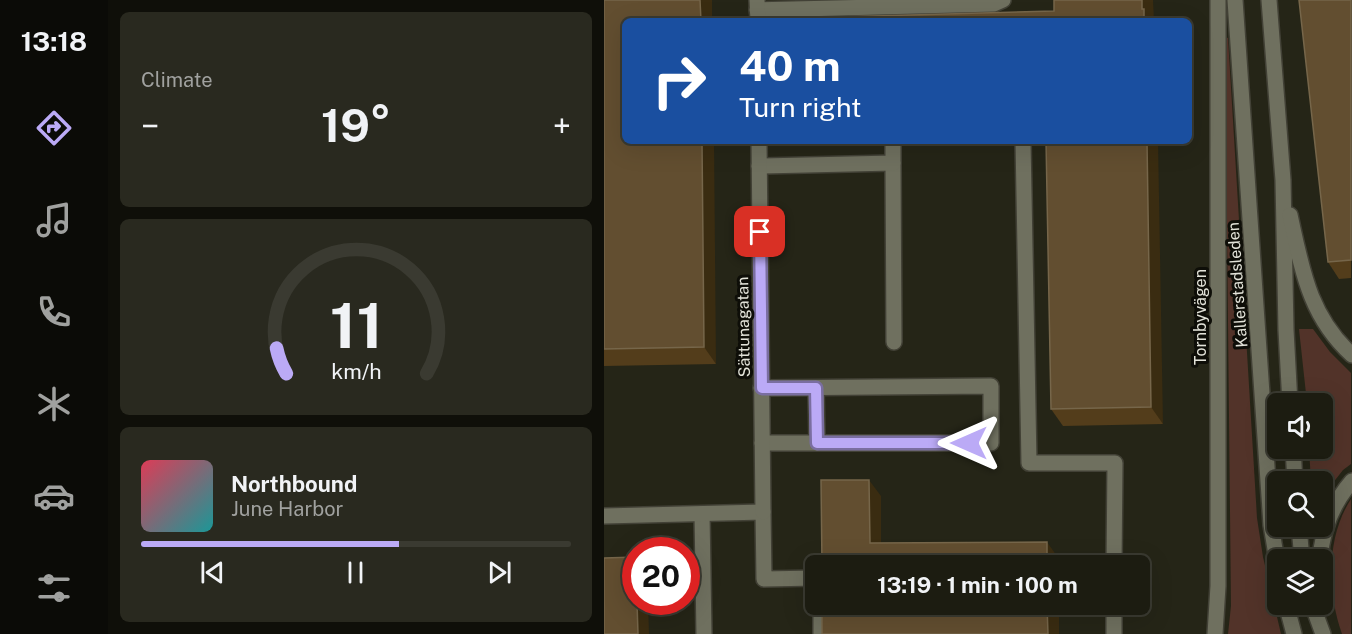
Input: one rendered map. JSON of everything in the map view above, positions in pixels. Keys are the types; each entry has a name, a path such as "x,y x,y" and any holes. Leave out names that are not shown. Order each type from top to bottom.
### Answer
{"main road":[{"path":"758,10 994,4 1003,0"},
{"name":"Tornbyvägen","path":"1215,634 1218,586 1218,0"},
{"name":"Kallerstadsleden","path":"1235,0 1271,525 1275,549"},
{"path":"1269,0 1283,180 1286,330 1290,393"},
{"name":"Sättunagatan","path":"759,144 764,579 805,578"},
{"path":"893,144 894,342"},
{"path":"1023,144 1029,463 1115,462 1114,555"},
{"path":"759,166 893,163"},
{"path":"1283,180 1304,278 1315,308 1338,342 1351,355"},
{"path":"762,388 991,387 991,443 762,443"},
{"path":"816,388 817,443"},
{"path":"1321,549 1328,517 1351,481"},
{"path":"604,516 763,512"},
{"path":"702,514 704,634"},
{"path":"821,615 821,634"},
{"path":"1114,615 1114,634"},
{"path":"1289,615 1294,634"},
{"path":"1316,615 1324,634"},
{"path":"1321,615 1324,634"}],"shaded area":[{"path":"1225,37 1228,38 1257,518 1267,574 1267,615 1277,615 1281,634 1228,634 1231,606"},
{"path":"1299,329 1313,329 1330,352 1351,373 1351,464 1333,483 1333,471 1310,471 1310,459 1333,459 1333,393 1306,393"},
{"path":"1351,499 1351,634 1342,634 1333,592 1333,547 1343,514"}],"building":[{"path":"604,0 700,0 701,18 622,18 622,144 702,144 704,347 604,349"},
{"path":"1054,0 1142,0 1144,18 839,18 839,17 1054,11"},
{"path":"1299,0 1351,0 1351,260 1328,262"},
{"path":"1046,144 1147,144 1151,407 1051,409"},
{"path":"821,480 869,480 870,543 1047,542 1047,555 822,555"},
{"path":"622,557 622,615 637,615 638,634 604,634 604,558"},
{"path":"822,615 1047,615 1048,634 822,634"}],"route":[{"path":"760,232 762,388 816,388 817,443 969,443"}]}
